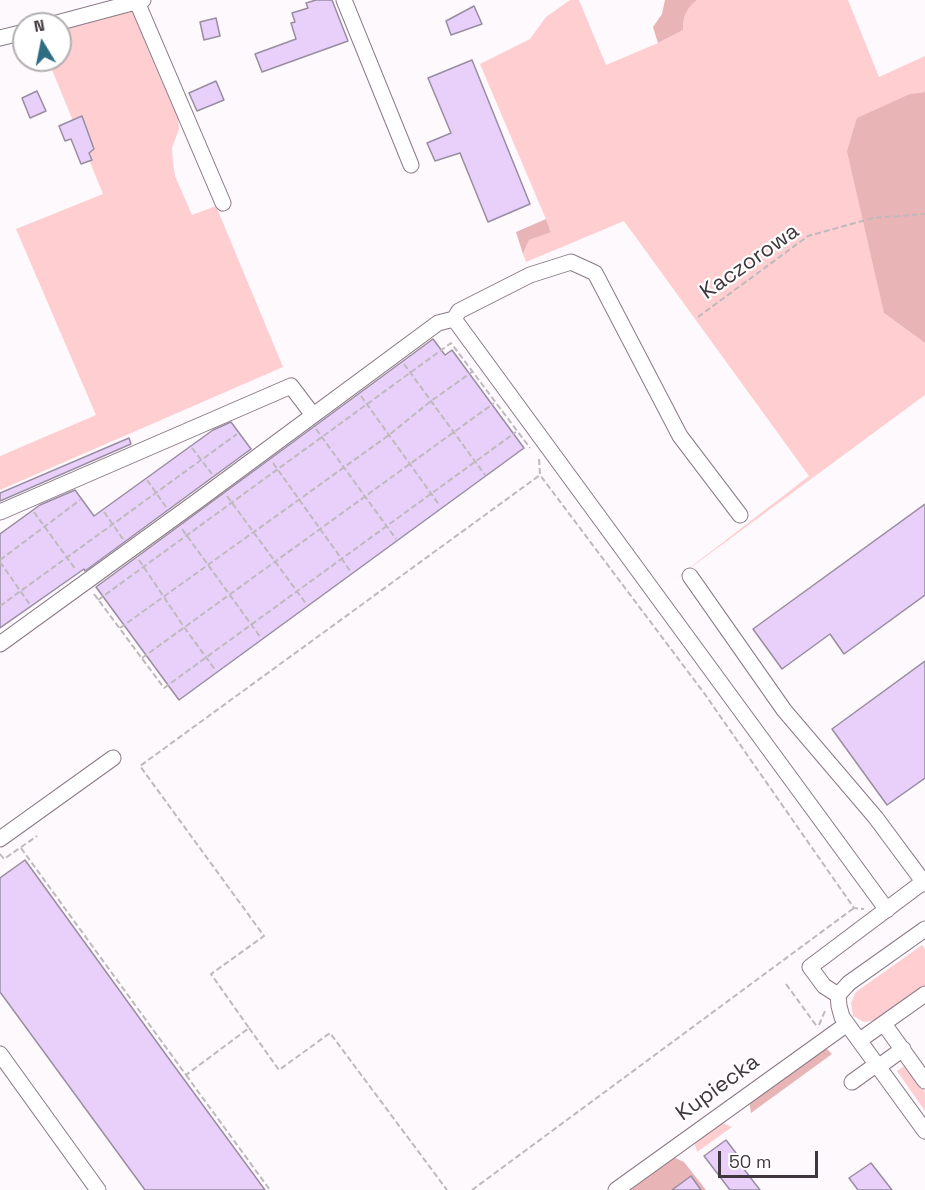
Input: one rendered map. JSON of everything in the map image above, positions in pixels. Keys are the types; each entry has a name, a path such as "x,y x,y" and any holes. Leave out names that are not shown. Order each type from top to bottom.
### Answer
{"street":[{"path":"344,0 411,165"},
{"path":"72,19 140,1 223,203"},
{"path":"0,644 438,323 454,319 459,311 530,275 571,262 594,273 680,436 741,515"},
{"path":"454,319 538,446 887,910"},
{"path":"0,512 291,386 314,415"},
{"path":"690,576 784,710 876,818 924,883 810,967 824,986 838,995"},
{"path":"0,839 113,758"},
{"path":"925,929 849,983 838,995 838,1006 842,1017 925,1131"},
{"path":"860,1040 925,994"},
{"name":"Kupiecka","path":"616,1190 847,1024"},
{"path":"884,1024 925,1081"},
{"path":"852,1082 903,1049"},
{"path":"0,1054 98,1190"}],"path":[{"name":"Kaczorowa","path":"698,317 808,236 873,218 925,214"},
{"path":"98,600 451,343 516,432 538,446 543,455 538,459 540,475 704,693 854,908"},
{"path":"397,354 485,475"},
{"path":"119,629 389,435 472,372"},
{"path":"354,386 440,506"},
{"path":"142,658 494,402"},
{"path":"297,427 314,426 396,539"},
{"path":"34,512 164,688 516,432"},
{"path":"0,606 237,434"},
{"path":"192,447 307,605"},
{"path":"264,451 351,572"},
{"path":"447,1190 330,1033 279,1070 211,974 264,936 140,766 540,475"},
{"path":"147,480 261,638"},
{"path":"0,560 80,500"},
{"path":"104,512 216,671"},
{"path":"0,854 4,859 37,836"},
{"path":"21,848 174,1062 270,1190"},
{"path":"472,1190 854,908 887,910"},
{"path":"786,984 826,1038"},
{"path":"186,1075 249,1028"}],"shaded area":[{"path":"570,0 579,0 606,65 683,30 686,13 697,0 848,0 879,77 925,56 925,92 910,94 884,313 925,343 925,395 674,580 809,476 624,221 526,262 523,254 529,240 551,231 480,64 530,39 546,17"},
{"path":"665,0 697,0 686,13 683,30 658,43 653,27 662,14"},
{"path":"134,11 178,114 179,129 172,148 175,176 192,215 216,206 283,367 0,490 0,456 96,415 16,229 103,194 53,72 72,72 72,27"},
{"path":"925,92 925,343 884,313 847,151 857,118 910,94"},
{"path":"546,219 551,232 529,240 523,254 516,232"},
{"path":"922,945 925,949 925,986 876,1020 864,1022 853,1016 851,1003 856,992"},
{"path":"825,1047 832,1054 751,1113 749,1100"},
{"path":"906,1065 925,1092 925,1111 897,1071"},
{"path":"718,1121 732,1127 697,1152 694,1141"},
{"path":"671,1156 684,1162 706,1190 701,1190 691,1176 672,1190 625,1190"}],"building":[{"path":"316,0 332,0 348,41 262,72 255,54 296,39 291,23 295,22 292,13 308,8 306,3"},
{"path":"474,6 482,24 451,35 446,21"},
{"path":"216,18 220,36 204,40 200,22"},
{"path":"472,60 530,204 488,222 460,153 435,161 427,143 451,133 428,78"},
{"path":"216,81 224,100 197,111 189,93"},
{"path":"37,91 46,111 30,118 22,98"},
{"path":"82,116 94,149 89,153 92,160 81,164 71,139 65,141 59,126"},
{"path":"433,339 445,355 452,350 524,448 179,700 96,587"},
{"path":"231,422 251,449 85,571 84,569 0,628 0,534 40,505 75,490 94,516 213,430"},
{"path":"129,438 131,444 0,501 0,493"},
{"path":"925,504 925,595 844,654 830,634 782,669 753,629"},
{"path":"925,661 925,778 887,805 832,729"},
{"path":"25,860 265,1190 145,1190 0,992 0,878"},
{"path":"726,1140 736,1153 733,1155 760,1190 730,1190 704,1156"},
{"path":"871,1163 892,1190 858,1190 849,1178"},
{"path":"691,1176 701,1190 672,1190"}]}
